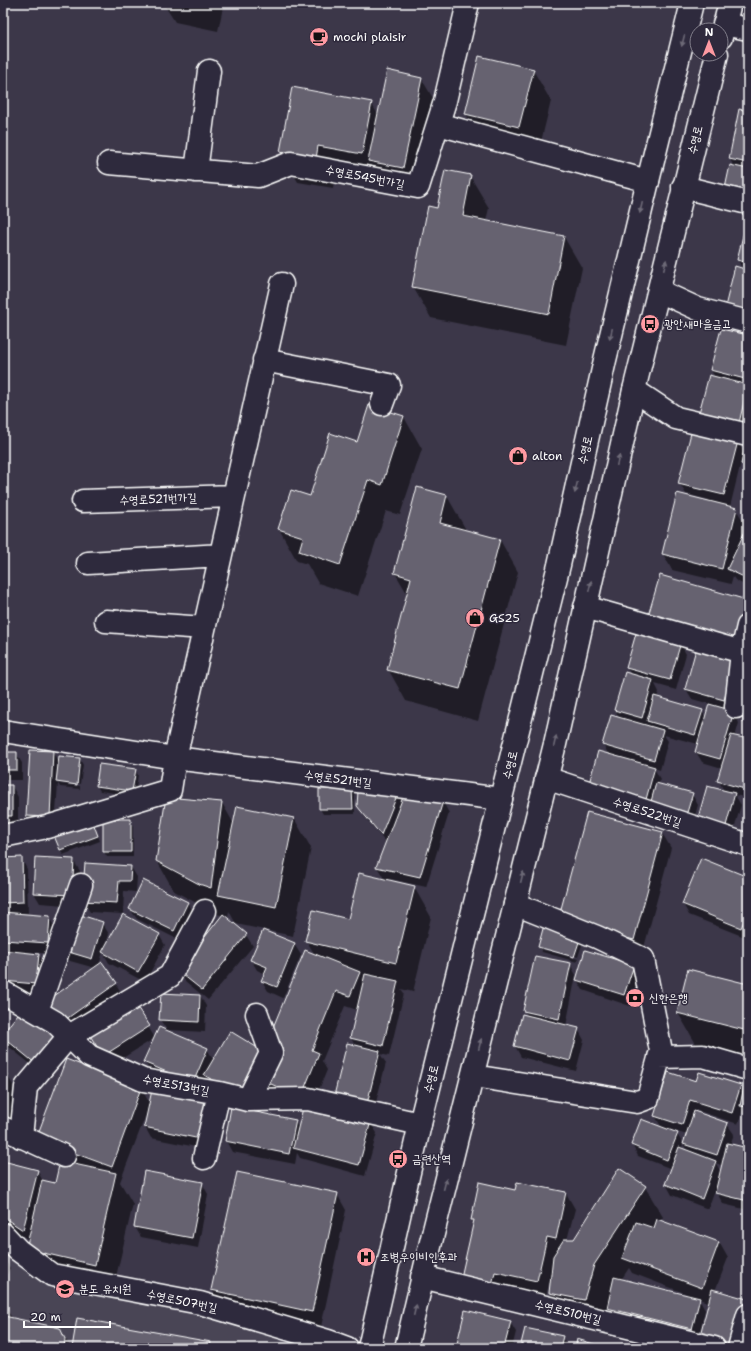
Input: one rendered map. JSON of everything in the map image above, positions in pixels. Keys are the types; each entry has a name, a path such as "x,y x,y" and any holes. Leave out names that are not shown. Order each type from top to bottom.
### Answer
{"main road":[{"name":"수영로545번가길","path":"109,163 258,176 291,163 418,187 445,101 468,3"},
{"name":"수영로","path":"369,1348 420,1124 557,572 648,181 692,3"},
{"path":"725,22 730,3"},
{"path":"729,31 748,29"},
{"name":"수영로","path":"406,1348 422,1277 546,778 634,390 715,62"},
{"path":"196,171 209,71"},
{"path":"438,124 648,181"},
{"path":"683,187 748,203"},
{"path":"3,836 47,827 170,790 175,758 282,284"},
{"path":"659,291 698,309 748,322"},
{"path":"264,360 389,385 382,404"},
{"path":"634,390 676,418 748,435"},
{"name":"수영로521번가길","path":"83,501 234,496"},
{"path":"88,563 221,555"},
{"path":"585,607 742,652"},
{"path":"106,621 204,628"},
{"path":"736,707 742,652 748,626"},
{"name":"수영로521번길","path":"3,731 175,758 501,799"},
{"name":"수영로522번길","path":"546,778 748,845"},
{"path":"37,1011 81,885"},
{"path":"472,1076 637,1102 648,1098 661,1051 643,959 597,937 515,904"},
{"path":"64,1156 12,1132 26,1087 69,1036 170,976 205,910"},
{"name":"수영로513번길","path":"3,992 55,1022 89,1056 143,1080 219,1093 248,1100 308,1099 420,1124"},
{"path":"248,1100 271,1053 257,1014"},
{"path":"659,1057 703,1056 748,1069"},
{"path":"204,1158 219,1093"},
{"name":"수영로507번길","path":"3,1234 18,1250 52,1275 200,1303 347,1348"},
{"name":"수영로510번길","path":"422,1277 714,1348"},
{"path":"739,1348 748,1315"}],"shaded area":[{"name":"분도 유치원","path":"3,1234 52,1275 287,1329 284,1348 3,1348"}],"building":[{"path":"479,56 534,69 519,127 465,114"},
{"path":"387,70 422,78 403,168 368,161"},
{"path":"748,80 748,93 745,93"},
{"path":"292,87 372,102 362,154 318,146 316,159 280,152"},
{"path":"739,109 748,111 748,163 729,159"},
{"path":"730,165 748,169 748,198 724,193"},
{"path":"445,170 471,175 463,216 564,236 549,314 412,287 428,206 437,208"},
{"path":"748,215 748,263 737,260"},
{"path":"735,266 748,270 748,313 725,307"},
{"path":"721,329 748,335 748,368 745,379 710,370"},
{"path":"709,375 748,385 739,423 699,413"},
{"path":"748,403 748,427 743,425"},
{"path":"369,405 404,416 382,485 368,480 340,565 299,551 303,537 278,529 291,490 310,496 330,433 357,442"},
{"path":"692,429 738,441 724,495 678,484"},
{"path":"746,442 748,442 748,466 741,464"},
{"path":"417,487 447,495 440,523 500,539 460,689 387,670 411,578 394,573"},
{"path":"677,493 737,508 722,569 662,554"},
{"path":"748,525 748,579 727,569"},
{"path":"660,575 747,600 735,641 648,616"},
{"path":"637,630 681,642 670,680 626,668"},
{"path":"696,649 736,661 724,700 685,689"},
{"path":"625,672 653,680 642,718 614,710"},
{"path":"743,690 748,690 748,722 743,722"},
{"path":"654,696 703,710 695,735 647,721"},
{"path":"709,704 734,711 720,759 695,752"},
{"path":"611,715 663,730 654,760 602,745"},
{"path":"731,735 748,739 748,790 717,781"},
{"path":"30,750 53,751 50,817 26,816"},
{"path":"598,751 655,767 645,803 588,787"},
{"path":"3,752 17,752 17,770 3,770"},
{"path":"59,756 80,758 77,785 56,782"},
{"path":"99,764 136,769 132,791 96,786"},
{"path":"656,783 693,793 685,819 649,809"},
{"path":"3,785 12,785 12,816 3,816"},
{"path":"707,786 735,793 724,833 696,825"},
{"path":"319,789 352,789 353,809 319,809"},
{"path":"358,791 398,793 381,835 357,806"},
{"path":"166,797 222,802 211,888 199,884 156,861"},
{"path":"403,797 443,801 420,877 376,867"},
{"path":"237,806 294,818 276,907 218,895"},
{"path":"587,812 663,832 634,940 558,920"},
{"path":"91,817 98,836 60,850 52,831"},
{"path":"103,819 131,819 131,852 103,852"},
{"path":"22,857 23,902 3,903 3,858"},
{"path":"35,857 74,859 72,895 33,893"},
{"path":"701,858 748,877 748,911 741,928 682,904"},
{"path":"85,863 131,866 130,881 119,881 117,903 82,901"},
{"path":"359,873 415,886 396,963 305,941 313,910 348,919"},
{"path":"143,880 188,902 174,931 129,909"},
{"path":"3,912 50,916 48,943 3,940"},
{"path":"74,913 103,922 92,959 62,950"},
{"path":"123,914 160,934 138,972 102,952"},
{"path":"223,914 247,934 202,990 178,971"},
{"path":"544,925 581,936 574,957 538,947"},
{"path":"263,930 295,943 277,987 261,981 267,967 250,960"},
{"path":"3,950 39,954 36,984 3,981"},
{"path":"305,950 360,972 350,996 336,991 312,1050 319,1053 301,1097 264,1081 281,1042 269,1037"},
{"path":"585,950 634,965 624,995 576,980"},
{"path":"535,956 571,963 559,1019 523,1011"},
{"path":"102,962 117,983 62,1022 47,1001"},
{"path":"688,969 748,984 748,1031 677,1013"},
{"path":"365,974 398,981 383,1046 350,1038"},
{"path":"161,993 200,995 199,1022 159,1020"},
{"path":"135,1004 150,1026 103,1056 89,1034"},
{"path":"22,1009 58,1037 36,1064 3,1037 3,1033"},
{"path":"522,1014 579,1028 570,1061 514,1046"},
{"path":"159,1027 208,1048 193,1083 143,1062"},
{"path":"230,1031 266,1053 241,1097 204,1075"},
{"path":"347,1043 380,1051 366,1108 333,1100"},
{"path":"66,1059 141,1088 112,1167 36,1139"},
{"path":"668,1072 696,1081 699,1072 741,1085 732,1113 690,1100 682,1125 654,1116"},
{"path":"3,1074 7,1074 5,1120 3,1119"},
{"path":"746,1075 748,1075 748,1107 740,1106"},
{"path":"152,1090 213,1103 205,1140 144,1127"},
{"path":"304,1104 371,1121 359,1165 293,1148"},
{"path":"231,1107 296,1120 289,1154 225,1141"},
{"path":"694,1111 728,1123 717,1155 683,1144"},
{"path":"641,1119 678,1133 667,1160 631,1145"},
{"path":"727,1143 748,1148 748,1201 715,1193"},
{"path":"679,1147 716,1161 702,1199 665,1184"},
{"path":"3,1161 38,1170 23,1230 3,1217"},
{"path":"60,1161 116,1173 95,1265 26,1249 42,1180 55,1183"},
{"path":"619,1168 646,1186 594,1265 584,1300 549,1293 553,1256 564,1239 574,1239"},
{"path":"144,1171 203,1182 192,1238 134,1227"},
{"path":"237,1172 338,1193 312,1312 211,1290"},
{"path":"479,1182 515,1190 517,1182 566,1192 556,1239 547,1237 537,1281 495,1272 491,1289 460,1282 474,1220 471,1220"},
{"path":"657,1219 719,1242 702,1288 622,1258 636,1222 654,1228"},
{"path":"614,1277 700,1298 692,1329 607,1308"},
{"path":"712,1289 747,1299 734,1348 699,1339"},
{"path":"3,1307 7,1307 4,1316 60,1328 65,1339 64,1348 3,1348"},
{"path":"465,1310 511,1321 504,1348 456,1348"},
{"path":"77,1318 211,1342 210,1348 72,1348"},
{"path":"525,1328 563,1336 560,1348 520,1348"},
{"path":"577,1339 607,1348 575,1348"}],"place":[{"name":"mochi plaisir","path":"319,37"},
{"name":"광안새마을금고","path":"650,324"},
{"name":"alton","path":"518,456"},
{"name":"GS25","path":"475,618"},
{"name":"신한은행","path":"635,998"},
{"name":"금련산역","path":"398,1159"},
{"name":"조병우이비인후과","path":"366,1257"},
{"name":"분도 유치원","path":"65,1289"}]}
